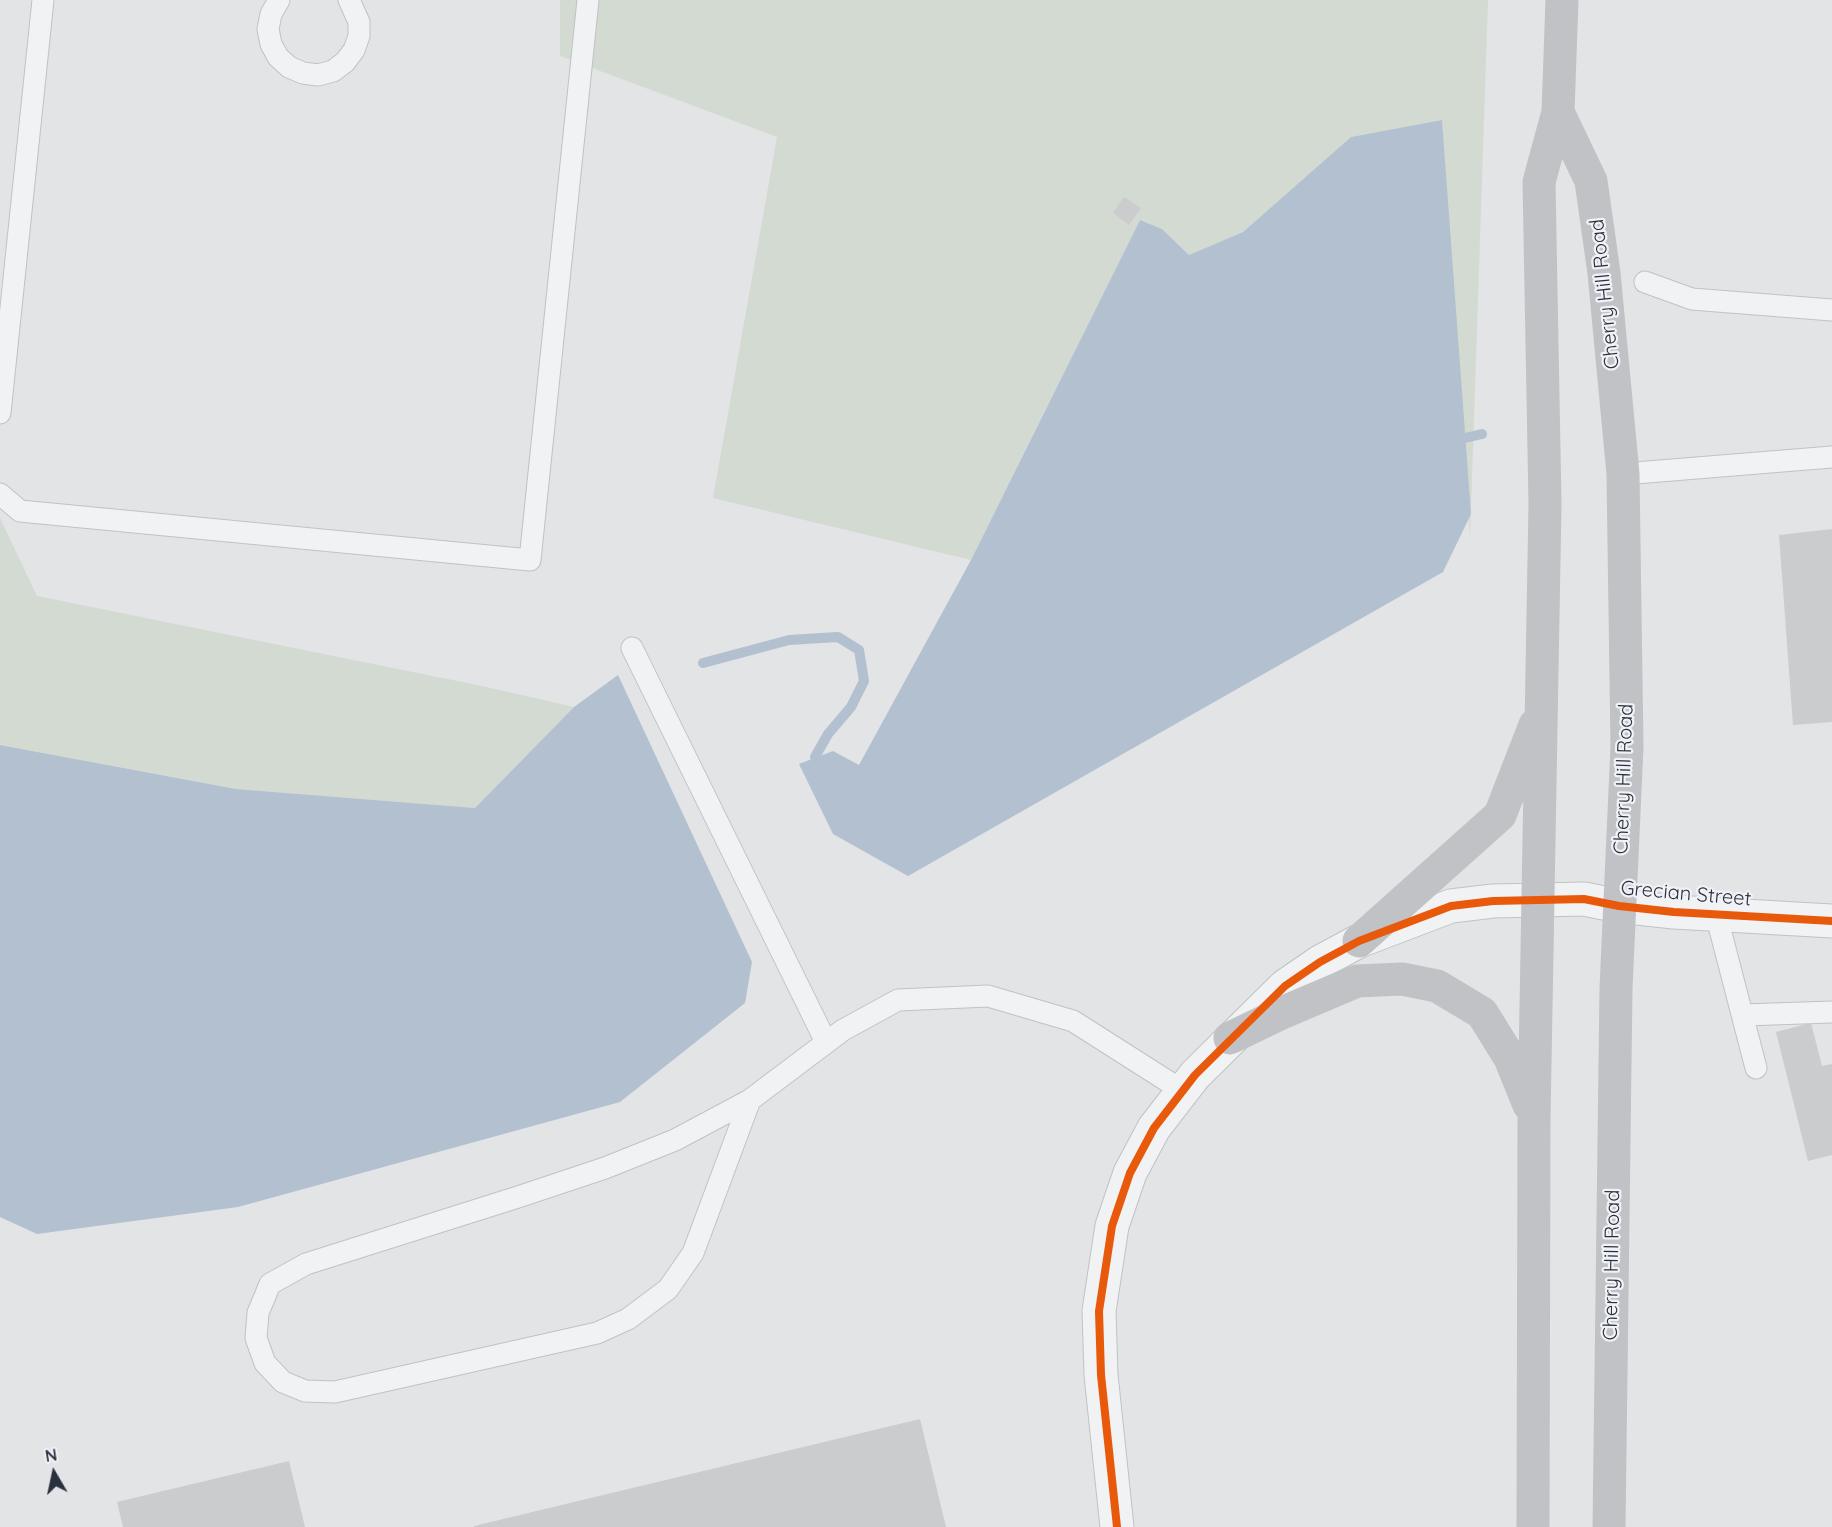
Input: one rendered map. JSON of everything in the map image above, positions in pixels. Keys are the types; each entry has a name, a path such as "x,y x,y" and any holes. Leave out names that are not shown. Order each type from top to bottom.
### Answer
{"main road":[{"name":"Cherry Hill Road","path":"1533,1527 1534,1119 1544,704 1545,504 1539,182 1558,112 1562,0"},
{"name":"Cherry Hill Road","path":"1558,112 1591,180 1604,273 1623,474 1627,747 1618,906 1609,1527"},
{"path":"1359,941 1500,815 1544,704"},
{"path":"1230,1038 1358,981 1402,979 1437,986 1482,1013 1510,1058 1534,1119"}],"street":[{"name":"Grecian Street","path":"1116,1527 1101,1375 1099,1322 1108,1244 1130,1173 1154,1128 1183,1091 1230,1038 1285,986 1320,962 1359,941 1451,906 1584,899 1618,906 1716,915 1832,921"}],"lane":[{"path":"0,413 43,0"},
{"path":"279,0 271,14 268,29 271,44 278,57 289,68 318,75 333,70 345,62 354,50 359,36 359,22 349,0"},
{"path":"0,494 20,511 530,560 588,0"},
{"path":"1646,282 1692,299 1832,310"},
{"path":"1623,474 1832,457"},
{"path":"632,648 826,1042"},
{"path":"1716,915 1756,1068"},
{"path":"750,1100 693,1253 668,1288 628,1319 597,1333 335,1392 305,1391 282,1382 265,1363 256,1338 258,1313 270,1284 306,1264 605,1168 675,1140 750,1100 843,1030 898,1000 988,996 1072,1022 1183,1091"},
{"path":"1743,1015 1832,1012"}],"shaded area":[{"path":"560,0 1488,0 1470,537 1442,120 1351,137 1243,232 1189,255 1162,229 1140,220 971,560 713,498 777,137 560,56"},
{"path":"0,518 37,596 482,686 574,707 475,808 236,789 0,745"}],"water":[{"path":"1442,120 1471,514 1443,572 908,876 833,834 799,764 833,751 859,765 971,560 1140,220 1162,229 1189,255 1243,232 1351,137"},
{"path":"618,675 752,962 745,1003 620,1102 238,1207 37,1234 0,1217 0,745 236,789 475,808 574,707"}],"building":[{"path":"1124,197 1141,208 1129,225 1113,213"},
{"path":"1832,529 1832,722 1793,725 1779,535"},
{"path":"1811,1023 1822,1066 1832,1064 1832,1155 1808,1161 1776,1032"},
{"path":"920,1419 946,1527 474,1527 474,1526"},
{"path":"289,1461 305,1527 123,1527 117,1502"}],"waterway":[{"path":"1452,441 1482,434"},
{"path":"703,663 789,640 838,637 859,650 864,681 851,707 828,734 815,757 823,767"}],"cycle path":[{"path":"1117,1527 1101,1375 1099,1311 1112,1226 1130,1173 1154,1128 1195,1075 1285,986 1320,962 1359,941 1451,906 1493,901 1584,899 1619,906 1674,912 1832,921"}]}
